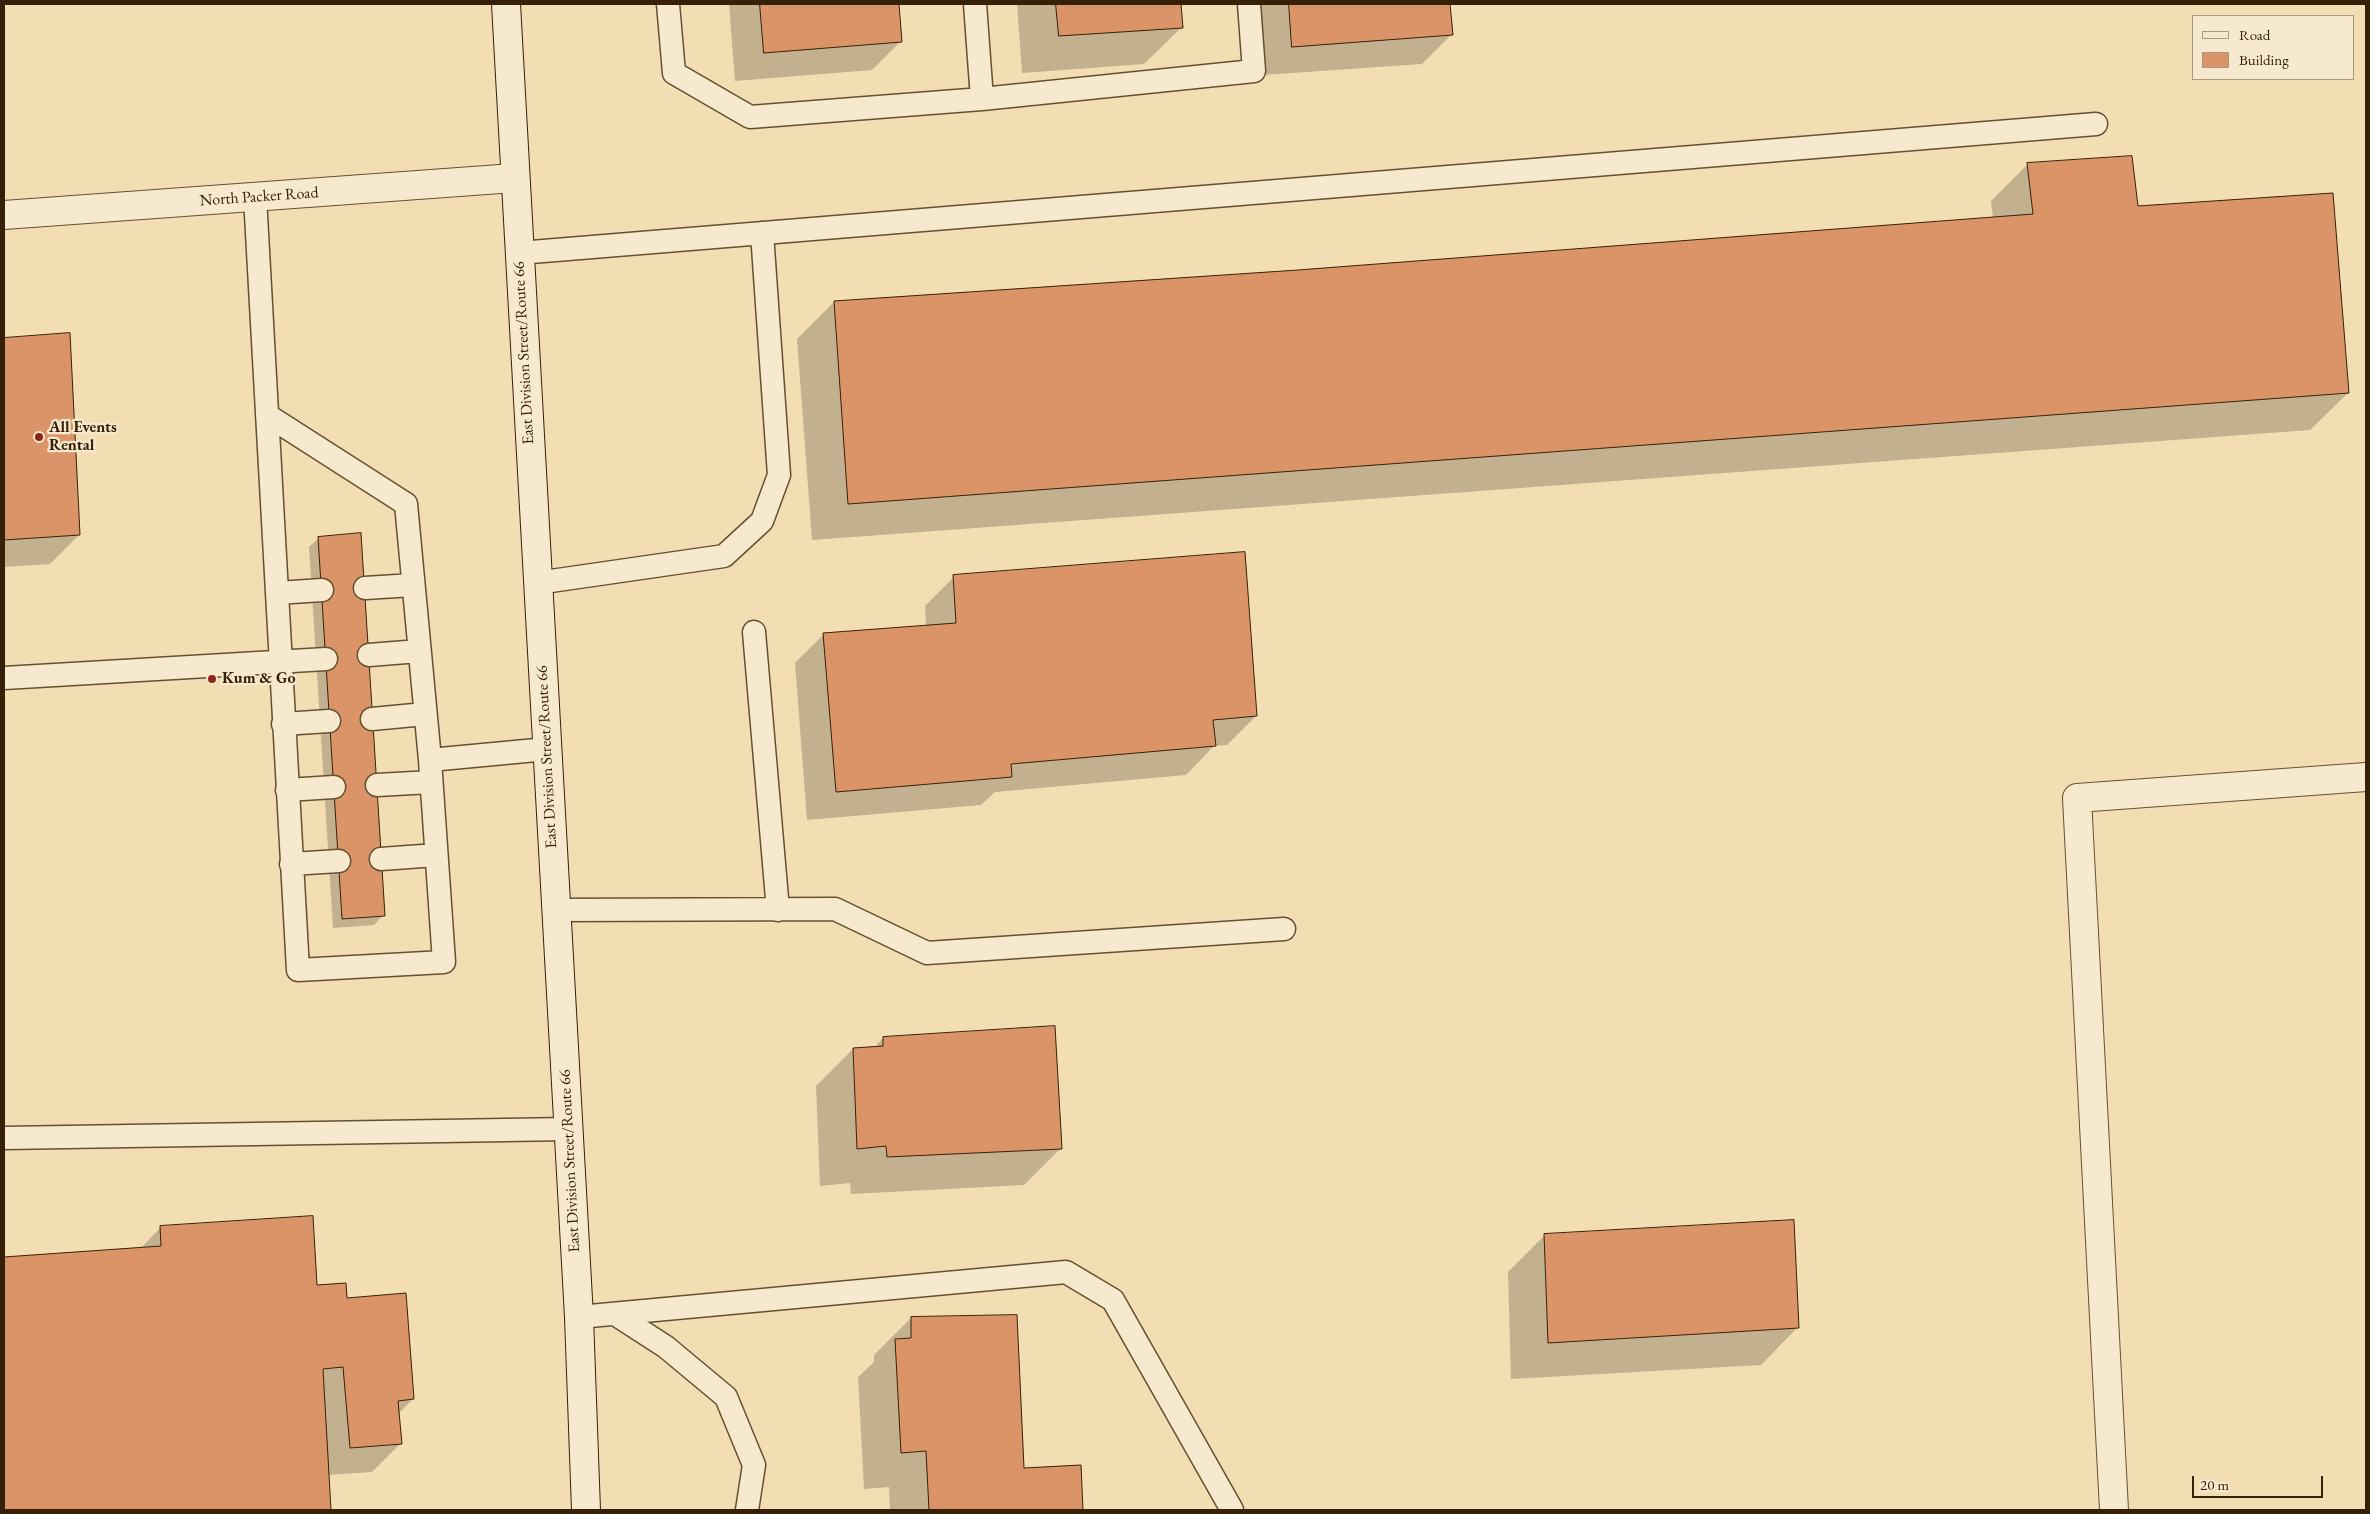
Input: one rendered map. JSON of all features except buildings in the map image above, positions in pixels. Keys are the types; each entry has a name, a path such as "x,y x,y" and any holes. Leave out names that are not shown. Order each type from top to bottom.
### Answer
{"main road":[{"name":"East Division Street/Route 66","path":"506,4 514,178 579,1317 586,1510"},
{"name":"North Packer Road","path":"4,215 514,178"},
{"path":"2114,1510 2077,798 2366,777"}],"lane":[{"path":"668,4 674,73 750,117 982,99 1254,71 1249,4"},
{"path":"975,4 982,99"},
{"path":"519,253 2096,124"},
{"path":"255,197 291,864 298,970 444,962 431,771 406,504 267,415"},
{"path":"537,583 724,556 762,521 778,475 762,233"},
{"path":"365,588 413,585"},
{"path":"277,593 322,590"},
{"path":"754,632 778,910"},
{"path":"369,655 419,651"},
{"path":"4,678 326,659"},
{"path":"372,719 425,714"},
{"path":"284,724 329,721"},
{"path":"377,785 431,771 547,749"},
{"path":"287,790 334,787"},
{"path":"381,859 436,855"},
{"path":"291,864 339,861"},
{"path":"556,910 835,909 927,953 1284,929"},
{"path":"4,1138 568,1129"},
{"path":"579,1317 1066,1272 1113,1300 1232,1510"},
{"path":"615,1314 666,1347 726,1397 754,1465 747,1510"}],"place":[{"name":"All Events Rental","path":"39,437"},
{"name":"Kum & Go","path":"212,679"}]}
